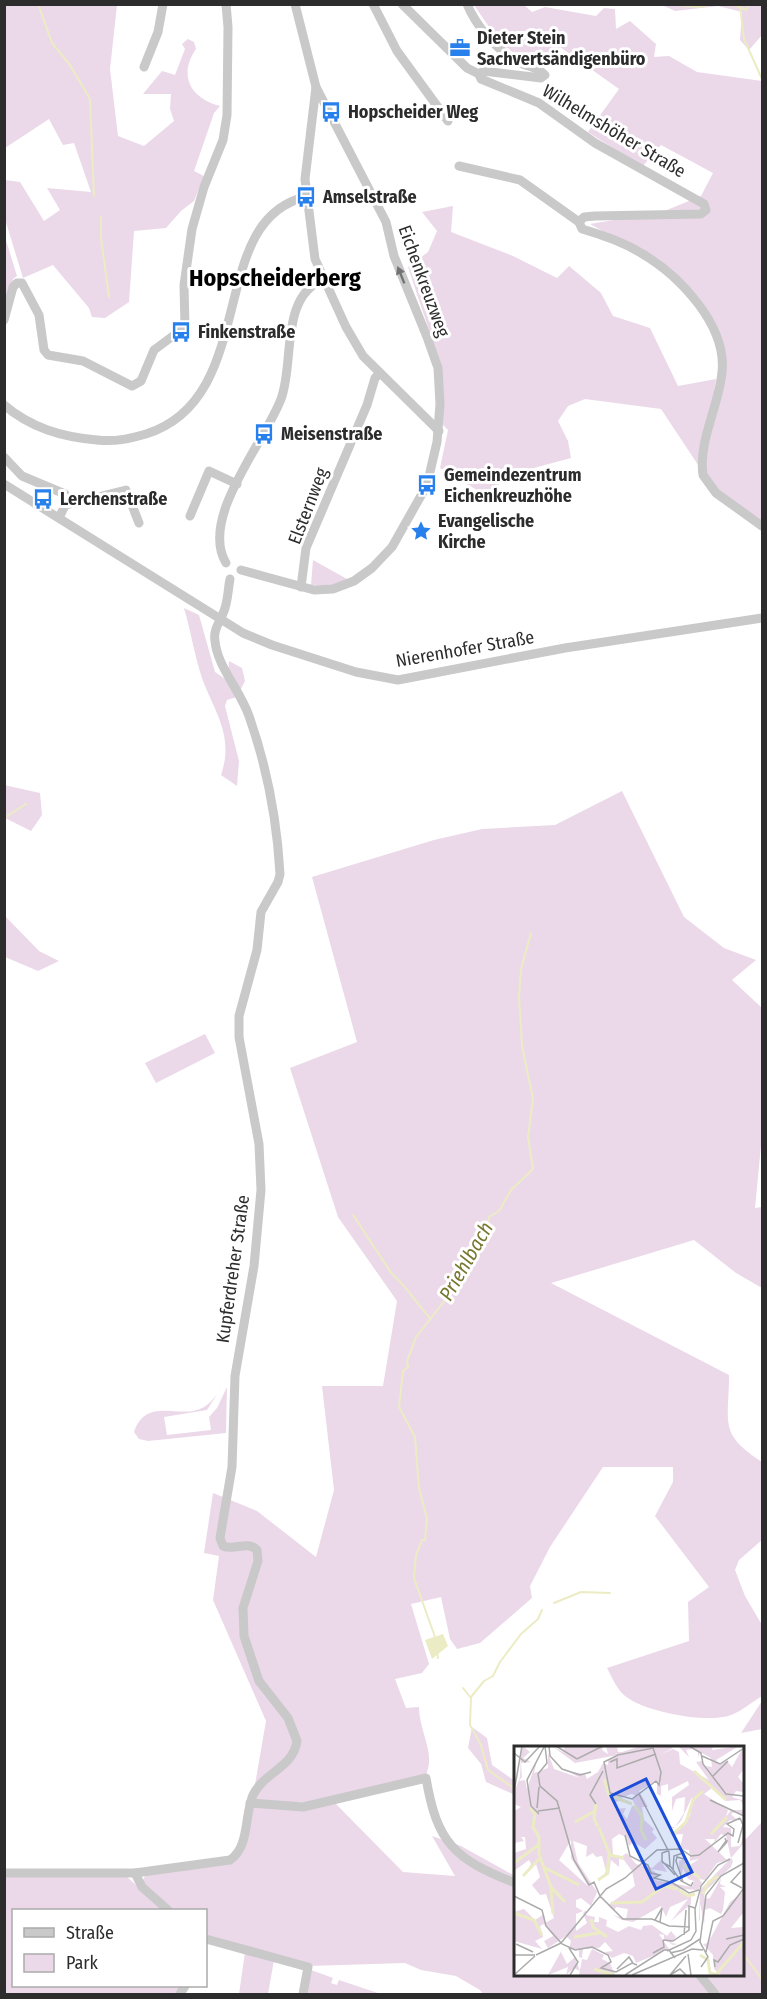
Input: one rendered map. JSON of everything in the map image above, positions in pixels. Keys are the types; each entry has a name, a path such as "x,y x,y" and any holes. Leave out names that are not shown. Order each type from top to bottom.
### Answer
{"street":[{"path":"144,68 158,32 163,4"},
{"path":"4,320 13,287 17,283 22,283 39,315 44,350 48,356 83,361 132,386 141,381 153,351 185,327 184,285 192,229 204,187 223,140 227,115 226,4"},
{"path":"226,563 236,562 241,570 302,587 333,589 354,581 372,568 392,547 427,485 439,431 363,356 346,327 315,259 306,197 307,146 316,87 296,4"},
{"path":"373,4 386,34 411,74 448,121"},
{"path":"402,4 467,68 479,74"},
{"name":"Wilhelmshöher Straße","path":"467,4 496,46 517,63 542,71 545,75 541,78 483,71 479,74 481,79 539,103 610,152 704,204 705,210 701,214 584,217 579,222"},
{"name":"Eichenkreuzweg","path":"316,87 386,222 397,263 417,309 438,368 439,431"},
{"path":"459,166 520,180 579,222 582,228 643,253 664,269 693,297 712,327 718,342 723,372 705,447 703,475 716,494 762,526"},
{"path":"4,405 38,427 93,440 123,441 170,424 195,398 216,365 228,330 236,290 258,231 274,214 296,199 306,197"},
{"path":"219,620 225,610 230,579 224,572 226,563 218,543 220,529 237,484 281,399 288,367 293,321 302,297 312,284 324,279"},
{"name":"Elsternweg","path":"302,587 306,548 367,405 375,378 380,373"},
{"path":"4,457 22,476 62,492 67,498 59,518"},
{"path":"190,516 210,471 237,484"},
{"name":"Nierenhofer Straße","path":"4,484 219,620 272,645 357,672 398,680 565,648 762,618"},
{"path":"66,505 126,490 139,523"},
{"path":"230,579 238,578 241,570"},
{"name":"Kupferdreher Straße","path":"4,1873 135,1873 230,1860 240,1850 250,1803 256,1790 293,1756 297,1741 294,1726 258,1681 244,1636 243,1608 259,1555 254,1547 249,1545 228,1548 223,1546 220,1538 232,1467 235,1376 254,1266 261,1190 259,1144 239,1037 239,1017 253,968 261,912 280,874 269,781 242,696 217,655 214,632 219,620"},
{"path":"250,1803 303,1807 426,1778 431,1810 442,1833 473,1864 514,1883"},
{"path":"135,1873 142,1887 166,1909"},
{"path":"207,1939 308,1967 303,1995"},
{"path":"700,1975 715,1995"}],"green space":[{"path":"5,5 117,5 110,69 118,136 144,146 174,121 170,109 171,94 143,94 162,71 175,75 185,49 182,44 188,39 194,42 196,49 188,68 190,84 201,97 220,106 214,113 194,171 204,176 194,201 181,211 166,228 134,231 129,302 105,318 92,317 89,308 53,265 23,278 5,219 5,180 20,182 44,221 60,210 47,188 91,192 74,143 63,145 49,119 5,148"},
{"path":"474,5 524,5 532,12 545,7 596,16 604,8 615,9 616,29 630,21 656,44 654,57 669,56 697,72 762,81 762,523 716,492 661,409 585,399 568,406 558,421 568,441 571,458 508,475 487,496 440,468 448,430 441,423 440,363 408,267 428,252 437,231 422,212 453,206 451,232 513,256 557,278 569,266 601,293 613,316 650,328 678,386 716,379 713,398 719,401 721,342 667,267 590,224 662,212 701,196 713,173 661,145 642,167 588,132 619,89 560,47 546,67 521,58 500,43"},
{"path":"662,5 762,5 762,35 749,50 740,40 742,12 718,6 675,11"},
{"path":"5,237 17,276 13,279 5,304"},
{"path":"313,560 347,579 332,586 311,585"},
{"path":"184,608 199,615 215,672 228,681 229,661 242,668 245,681 237,697 227,700 225,706 239,761 237,786 221,775 226,749 222,726 200,672"},
{"path":"4,785 40,793 42,815 31,831 5,818"},
{"path":"622,791 684,917 724,948 756,960 732,980 762,1008 762,1135 755,1208 762,1207 762,1288 736,1273 694,1240 551,1283 729,1375 728,1416 732,1435 748,1452 762,1462 762,1540 739,1560 735,1570 745,1596 762,1625 762,1696 731,1715 708,1718 678,1715 649,1708 628,1698 618,1688 607,1668 689,1641 688,1602 709,1587 655,1516 673,1482 673,1467 603,1467 550,1547 530,1586 532,1598 480,1643 457,1649 450,1639 441,1597 411,1604 429,1664 422,1673 395,1679 406,1708 419,1707 429,1760 425,1777 321,1803 252,1802 266,1721 213,1600 219,1556 204,1553 213,1493 257,1511 316,1557 334,1490 322,1386 383,1386 397,1301 338,1217 290,1068 357,1042 312,877 434,840 482,829 555,825"},
{"path":"5,916 39,951 59,961 38,971 5,957"},
{"path":"205,1034 215,1053 156,1083 145,1063"},
{"path":"227,1387 226,1433 148,1441 139,1439 134,1432 147,1414 165,1411 195,1411 204,1407 218,1394 207,1410 164,1417 167,1435 211,1430 209,1417 217,1408"},
{"path":"762,1701 762,1729 741,1733"},
{"path":"472,1727 487,1738 492,1765 514,1780 514,1795 486,1782 481,1764 468,1748"},
{"path":"335,1803 403,1872 455,1876 432,1836 461,1846 514,1875 514,1975 743,1975 743,1842 762,1822 762,1994 483,1994 456,1976 421,1970 405,1963 309,1966 207,1938 207,1909 169,1909 141,1884 146,1874 233,1857 251,1805"},
{"path":"5,1875 126,1876 163,1909 12,1909 12,1987 186,1987 181,1994 4,1994"},
{"path":"245,1952 274,1960 268,1994 239,1994"},
{"path":"311,1970 333,1978 331,1983 337,1985 339,1980 381,1994 305,1994"}],"shaded area":[{"path":"443,1634 448,1646 432,1659 425,1640"}],"waterway":[{"path":"38,4 52,43 70,65 90,99 94,196"},
{"path":"667,4 698,7 716,4"},
{"path":"733,4 746,10 749,4"},
{"path":"740,7 744,39 762,79"},
{"path":"101,217 101,238 109,297"},
{"path":"4,818 26,804"},
{"name":"Priehlbach","path":"435,1637 414,1578 416,1555 422,1540 425,1540 427,1519 419,1488 415,1437 399,1407 403,1371 408,1367 407,1361 416,1337 457,1285 466,1258 477,1246 490,1216 499,1211 511,1190 533,1169 528,1137 533,1099 522,1046 519,997 521,969 531,933"},
{"path":"353,1215 392,1274 431,1319"},
{"path":"554,1603 581,1592 610,1593"},
{"path":"471,1697 484,1681 493,1676 500,1662 521,1634 538,1619 542,1610"},
{"name":"Priehlbach","path":"437,1651 438,1658"},
{"name":"Priehlbach","path":"463,1688 471,1698 470,1725 481,1745 488,1770 514,1788"},
{"name":"Priehlbach","path":"743,1953 762,1979"}],"place":[{"name":"Dieter Stein Sachvertsändigenbüro","path":"460,48"},
{"name":"Hopscheider Weg","path":"331,112"},
{"name":"Amselstraße","path":"306,197"},
{"name":"Finkenstraße","path":"181,332"},
{"name":"Meisenstraße","path":"264,434"},
{"name":"Gemeindezentrum Eichenkreuzhöhe","path":"427,485"},
{"name":"Lerchenstraße","path":"43,499"},
{"name":"Evangelische Kirche","path":"421,531"}],"district":[{"name":"Hopscheiderberg","path":"275,278"}]}
